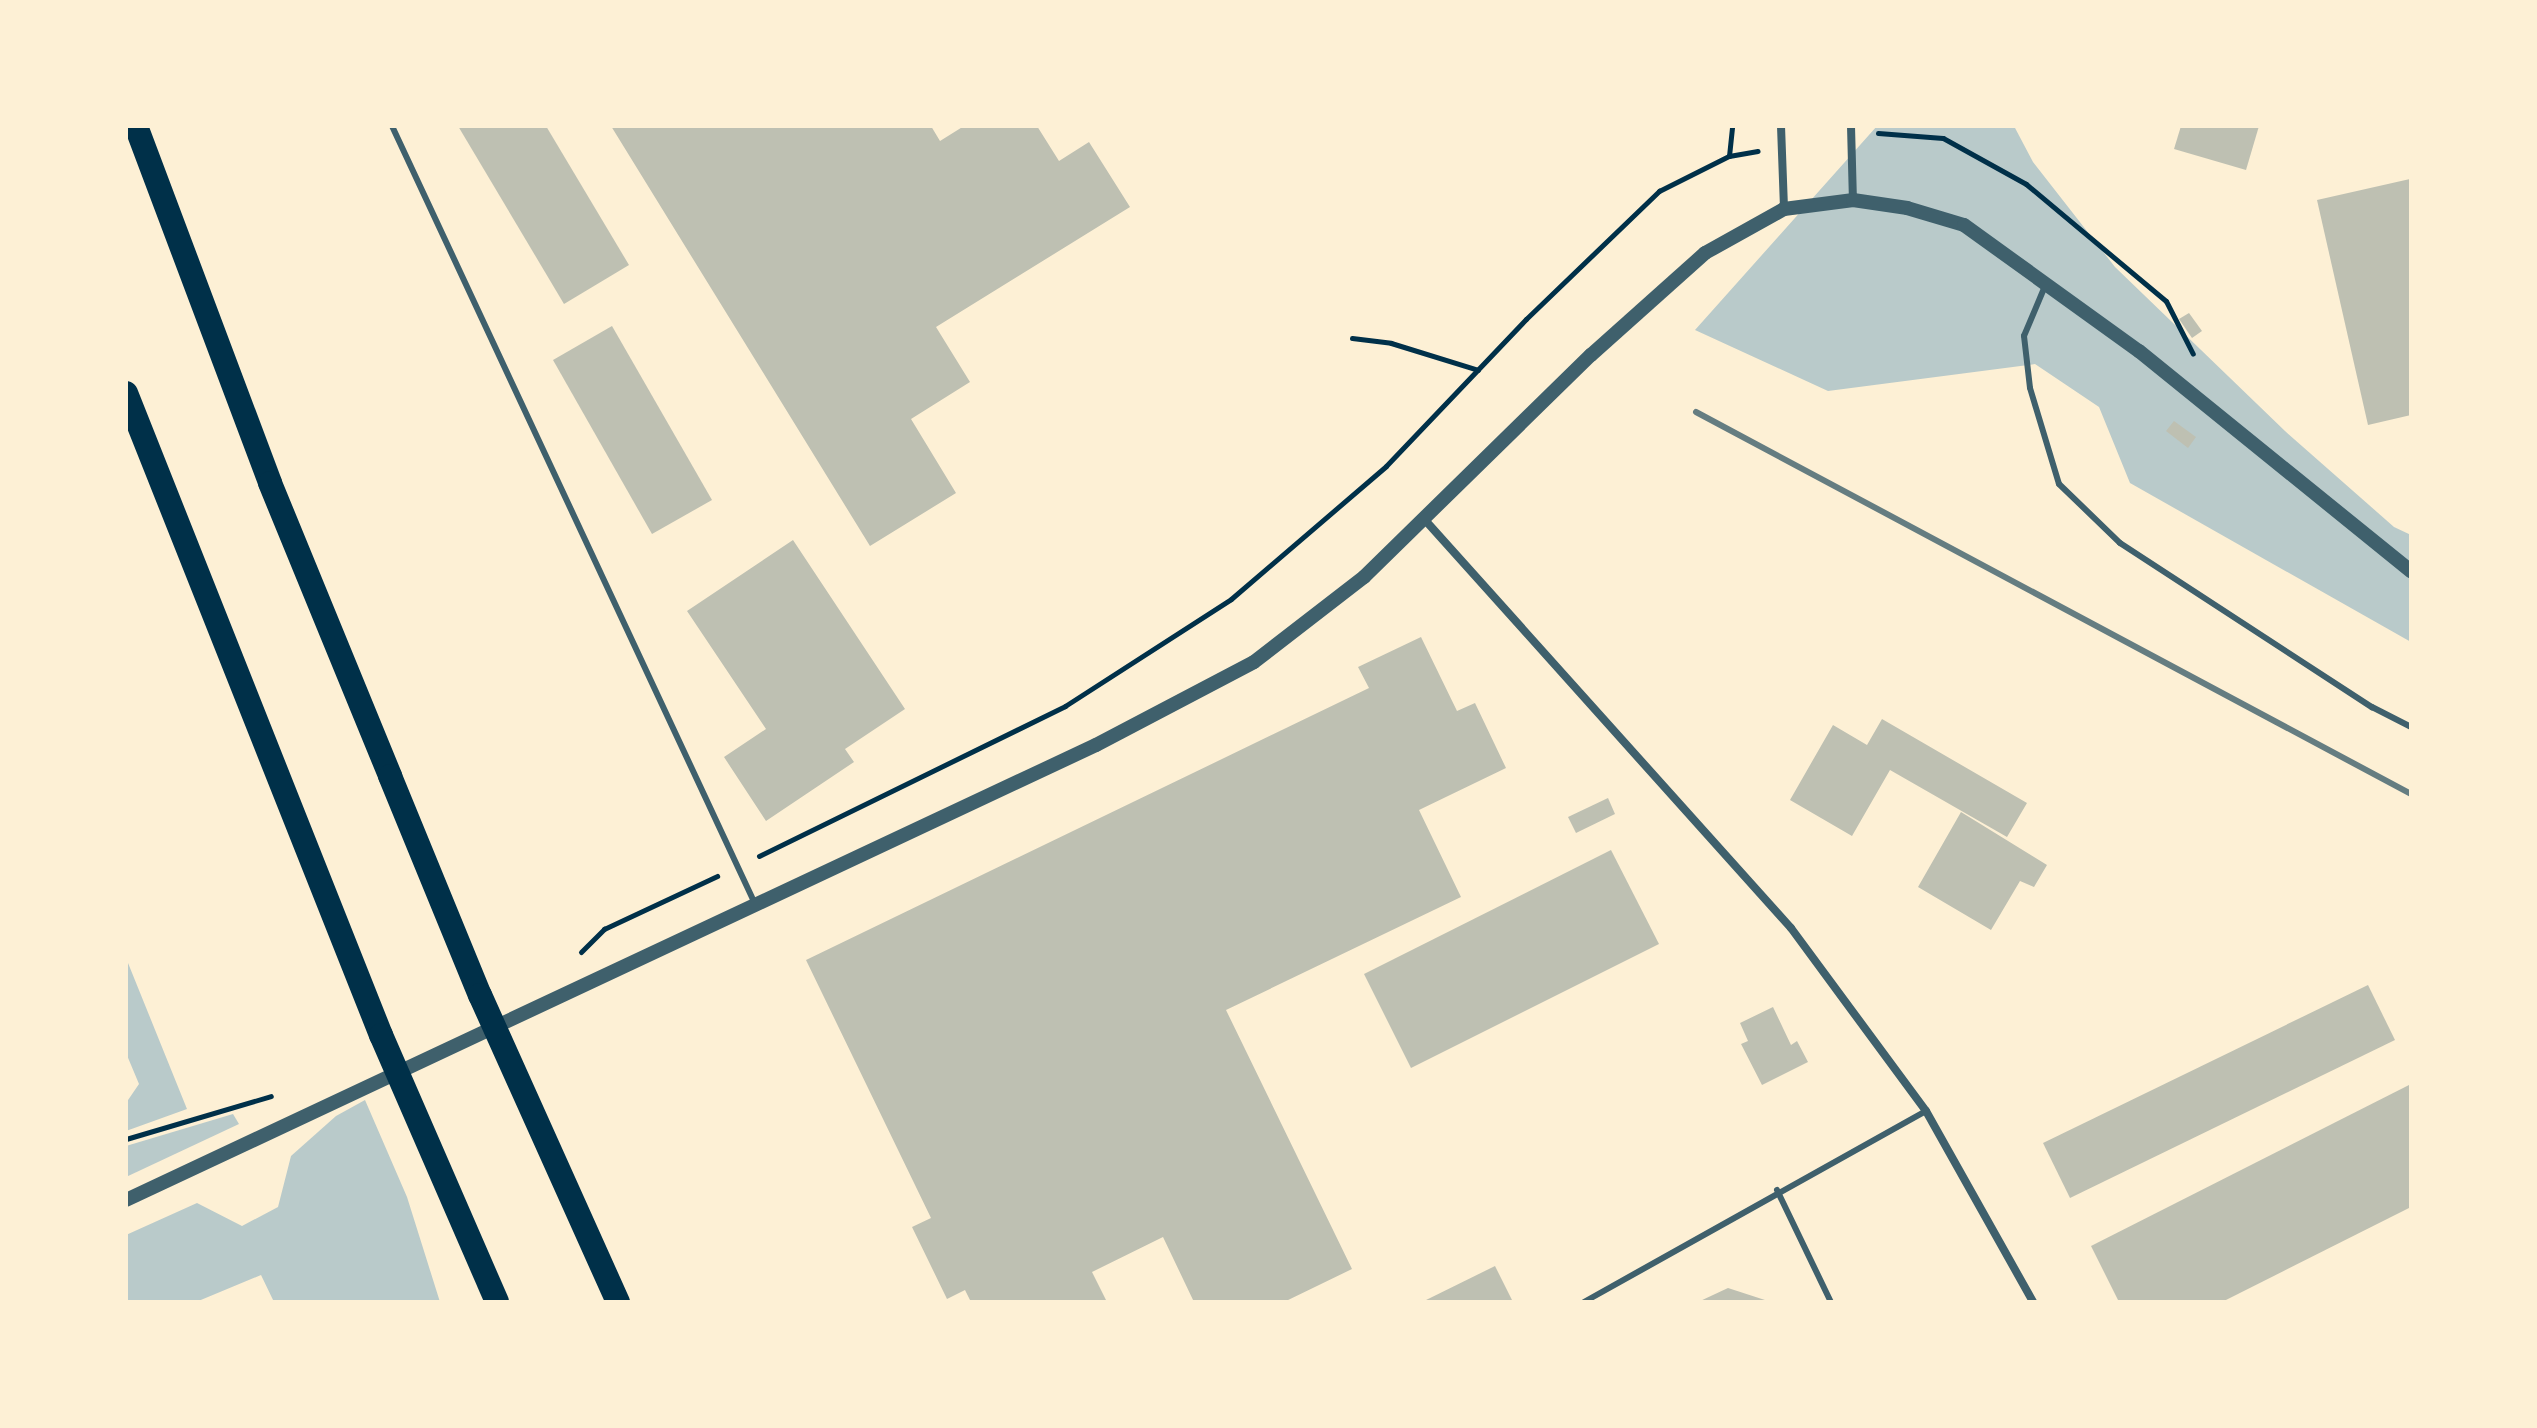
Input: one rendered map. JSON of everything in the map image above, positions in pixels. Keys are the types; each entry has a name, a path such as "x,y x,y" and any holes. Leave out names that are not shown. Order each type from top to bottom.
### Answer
{"highway":[{"path":"136,126 270,483 480,995 618,1302"},
{"path":"126,393 381,1035 497,1302"}],"street":[{"path":"1781,126 1784,209"},
{"path":"1849,128 1853,200"},
{"path":"126,1200 1096,745 1254,662 1364,577 1591,355 1705,253 1784,209 1853,200 1907,208 1964,225 2047,281 2411,571"},
{"path":"1425,520 1750,877 1926,1111 2033,1302"}],"lane":[{"path":"392,126 756,906"},
{"path":"2047,281 2024,336 2030,388 2059,484 2120,543 2411,727"},
{"path":"1584,1302 1777,1190 1926,1111"},
{"path":"1777,1190 1831,1302"}],"path":[{"path":"1729,156 1732,126"},
{"path":"1896,126 1902,135"},
{"path":"1352,338 1391,343 1478,370"},
{"path":"126,1139 152,1127 284,1093"}],"shaded area":[{"path":"1877,126 2014,126 2033,162 2115,267 2285,431 2394,527 2411,535 2411,642 2130,483 2099,407 2035,364 1828,391 1695,330"},
{"path":"126,958 187,1109 126,1131 126,1103 139,1084 126,1053"},
{"path":"365,1100 407,1197 440,1302 274,1302 261,1275 196,1302 126,1302 126,1235 197,1203 242,1226 278,1207 291,1156 336,1116"},
{"path":"233,1114 239,1124 126,1177 126,1146"}],"building":[{"path":"458,126 546,126 629,265 564,304"},
{"path":"611,126 931,126 940,141 964,126 1037,126 1059,161 1089,142 1130,207 936,327 970,382 911,419 956,493 870,546"},
{"path":"2181,126 2259,126 2246,170 2174,149"},
{"path":"2410,179 2411,415 2368,425 2317,200"},
{"path":"2189,313 2202,331 2192,338 2179,319"},
{"path":"612,326 712,500 652,534 553,360"},
{"path":"2174,421 2196,437 2188,448 2166,431"},
{"path":"793,540 905,709 845,749 854,762 766,821 724,757 766,729 687,611"},
{"path":"1421,637 1457,711 1475,703 1506,768 1419,810 1461,897 1226,1010 1352,1269 1284,1302 1194,1302 1163,1237 1092,1272 1107,1302 971,1302 965,1290 947,1299 912,1227 931,1218 806,960 1369,688 1358,667"},
{"path":"1882,719 2027,803 2007,837 1890,770 1852,836 1790,800 1833,725 1867,745"},
{"path":"1608,798 1615,814 1576,833 1568,817"},
{"path":"1961,812 2047,865 2034,887 2020,881 1991,930 1918,887"},
{"path":"1611,850 1659,944 1411,1068 1364,974"},
{"path":"2368,985 2395,1040 2070,1198 2043,1143"},
{"path":"1773,1007 1791,1045 1797,1041 1808,1062 1762,1085 1741,1044 1748,1041 1740,1023"},
{"path":"2411,1084 2411,1207 2222,1302 2119,1302 2091,1246"},
{"path":"1495,1266 1513,1302 1422,1302"},
{"path":"1728,1288 1768,1301 1768,1302 1698,1302"}],"railway":[{"path":"1696,412 2411,794"}]}
